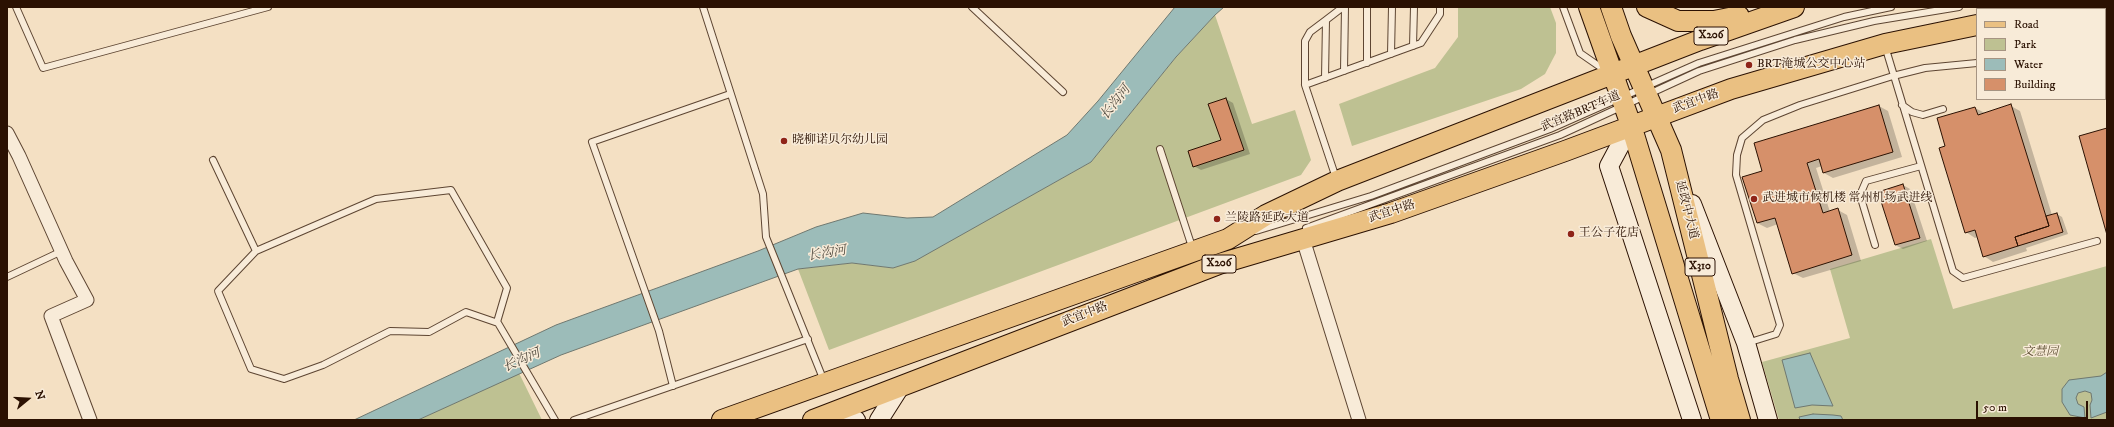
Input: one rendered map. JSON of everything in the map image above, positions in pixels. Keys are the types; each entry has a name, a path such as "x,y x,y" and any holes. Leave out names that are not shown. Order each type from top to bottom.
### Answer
{"main road":[{"name":"X310","path":"1589,7 1631,125 1721,420"},
{"name":"延政中大道","path":"1611,7 1621,36 1671,150 1728,379 1740,420"},
{"path":"1647,7 1678,22 1714,21 1791,8"},
{"name":"武宜中路","path":"722,420 1228,239 1266,216 1337,181 1700,40 1791,8"},
{"name":"武宜中路","path":"813,420 1219,264 1302,235 1390,213 1565,151 1631,125 1731,89 1885,44 1976,25"}],"street":[{"path":"1631,125 1609,166 1692,420"},
{"path":"7,133 62,251 87,300 51,316 90,420"},
{"path":"1671,150 1746,344 1768,420"},
{"path":"1302,235 1359,420"},
{"path":"879,420 900,387"},
{"path":"838,411 856,420"}],"lane":[{"path":"16,7 43,68 268,7"},
{"path":"703,7 763,194 766,237 825,383"},
{"path":"972,7 1063,92"},
{"path":"1337,181 1305,85 1305,41 1310,32 1344,7"},
{"path":"1344,7 1344,71"},
{"path":"1367,7 1367,62"},
{"path":"1391,54 1392,7"},
{"path":"1413,46 1414,7"},
{"path":"1305,85 1421,43 1440,14 1440,7"},
{"path":"1563,7 1580,53 1612,75"},
{"name":"武宜路BRT车道","path":"1302,235 1560,134 1699,63 1844,17 1891,7"},
{"name":"武宜路BRT车道","path":"1645,91 1795,40 1874,20 1959,7"},
{"path":"1325,78 1326,20"},
{"path":"1885,44 1902,105 1953,271 1963,278 2097,241"},
{"path":"1746,344 1776,334 1780,325 1736,175 1736,154 1742,138 1763,120 1800,105 1924,68 1976,63"},
{"path":"673,386 659,331 641,284 592,142 730,94"},
{"name":"武宜路BRT车道","path":"1228,239 1371,196 1622,102"},
{"path":"1902,105 1912,112 1923,115 1943,109"},
{"path":"1160,149 1193,252"},
{"path":"213,160 256,251"},
{"path":"1875,245 1860,195 1866,181 1921,166"},
{"path":"498,322 507,288 451,190 376,199 256,251 218,291 251,369 284,380 323,366 390,331 429,332 466,312 498,322 555,420"},
{"path":"1219,264 1278,239"},
{"path":"7,277 62,251"},
{"path":"574,420 808,339"}],"green space":[{"path":"1458,7 1550,7 1556,23 1556,53 1545,74 1521,89 1352,146 1339,104 1435,68 1458,37"},
{"path":"1215,15 1252,124 1295,110 1311,160 1301,175 829,350 798,269 852,263 893,268 914,261 1091,162 1176,57"},
{"name":"文慧园","path":"1931,239 1953,309 2107,266 2107,420 1779,420 1762,362 1850,338 1830,269"},
{"path":"519,373 542,420 418,420"}],"water":[{"name":"长沟河","path":"1175,7 1224,7 1176,57 1091,162 915,261 893,268 852,263 798,269 561,355 418,420 354,420 556,325 758,251 816,227 863,213 907,218 933,217 1067,135 1098,101"},
{"path":"1810,353 1833,406 1812,405 1795,408 1782,360"},
{"path":"2107,372 2107,412 2091,418 2091,393 2085,391 2078,393 2076,398 2078,404 2084,407 2085,418 2070,415 2062,402 2062,389 2069,380 2101,376"},
{"path":"1813,414 1841,416 1843,420 1800,420 1799,417"}],"building":[{"path":"1226,98 1244,150 1193,167 1188,151 1221,140 1208,104"},
{"path":"2011,104 2049,226 2015,237 2018,246 1983,257 1975,230 1965,233 1939,148 1945,146 1937,118 1975,107 1978,115"},
{"path":"1879,105 1893,152 1823,173 1819,159 1807,163 1823,213 1838,208 1852,255 1792,274 1775,218 1757,223 1742,177 1762,171 1754,143"},
{"path":"2107,128 2107,235 2079,136"},
{"path":"1903,184 1920,238 1895,245 1878,192"},
{"path":"2057,213 2063,232 2018,246 2015,237 2049,226 2046,216"}],"place":[{"name":"BRT淹城公交中心站","path":"1749,65"},
{"name":"晓柳诺贝尔幼儿园","path":"784,141"},
{"name":"武进城市候机楼 常州机场武进线","path":"1754,199"},
{"name":"兰陵路延政大道","path":"1217,219"},
{"name":"王公子花店","path":"1571,234"}]}
